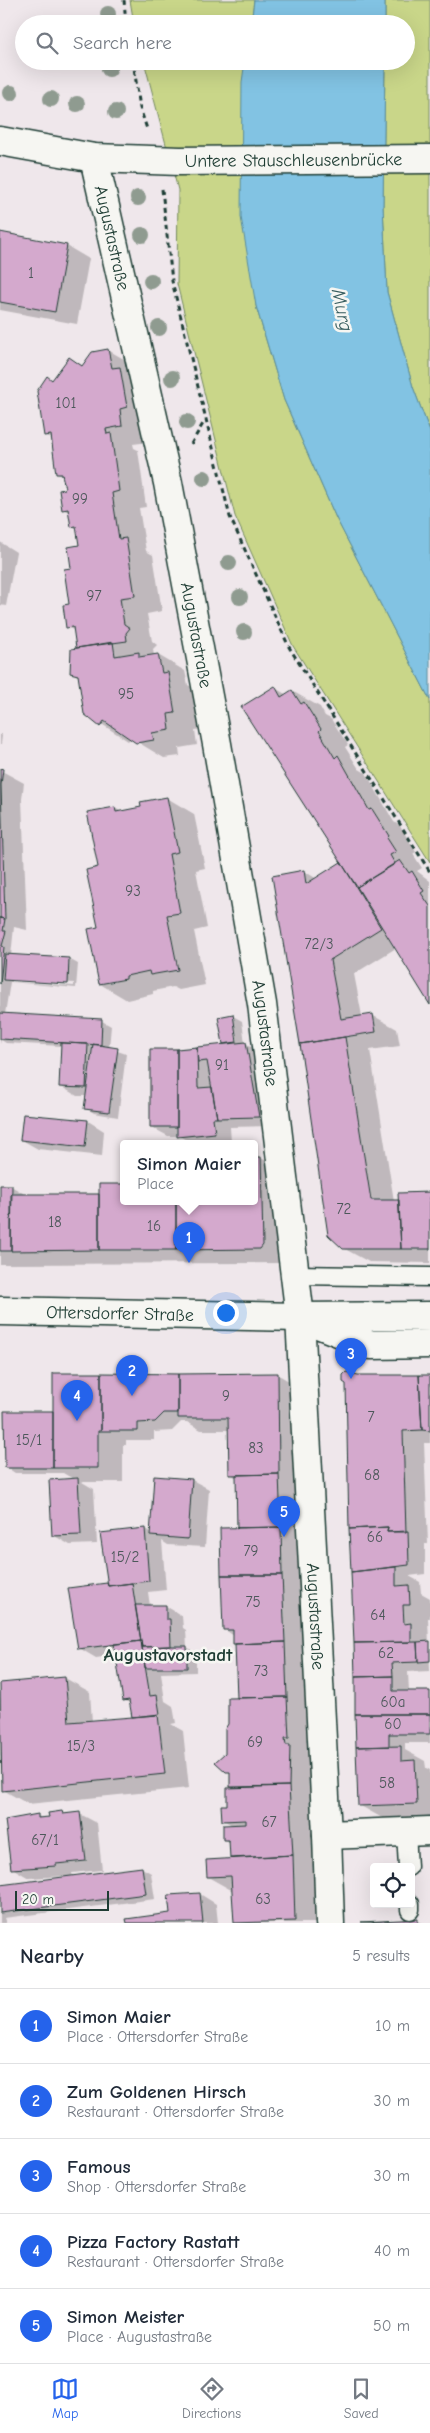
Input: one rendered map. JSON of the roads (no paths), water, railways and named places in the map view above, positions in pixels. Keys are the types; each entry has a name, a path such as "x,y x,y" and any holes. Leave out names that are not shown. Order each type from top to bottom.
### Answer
{"street":[{"name":"Untere Stauschleusenbrücke","path":"0,141 94,158 157,160 430,159"},
{"name":"Augustastraße","path":"94,158 168,484 219,754 262,1004 300,1317 328,1835 330,1923"},
{"name":"Ottersdorfer Straße","path":"0,1311 300,1317 430,1316"},
{"name":"Ottersdorfer Straße","path":"300,1317 371,1344 430,1344"},
{"path":"328,1835 418,1831"}],"lane":[{"path":"295,1275 430,1278"},
{"path":"409,1863 418,1831"}],"water":[{"path":"254,0 385,0 385,15 252,15"},
{"name":"Murg","path":"244,70 385,70 383,206 387,292 413,387 430,432 430,700 336,518 284,400 256,306 241,217"}],"place":[{"name":"Simon Maier","path":"189,1263"},
{"name":"Famous","path":"351,1379"},
{"name":"Zum Goldenen Hirsch","path":"132,1396"},
{"name":"Pizza Factory Rastatt","path":"77,1421"},
{"name":"Simon Meister","path":"284,1537"}],"district":[{"name":"Augustavorstadt","path":"168,1655"}]}
